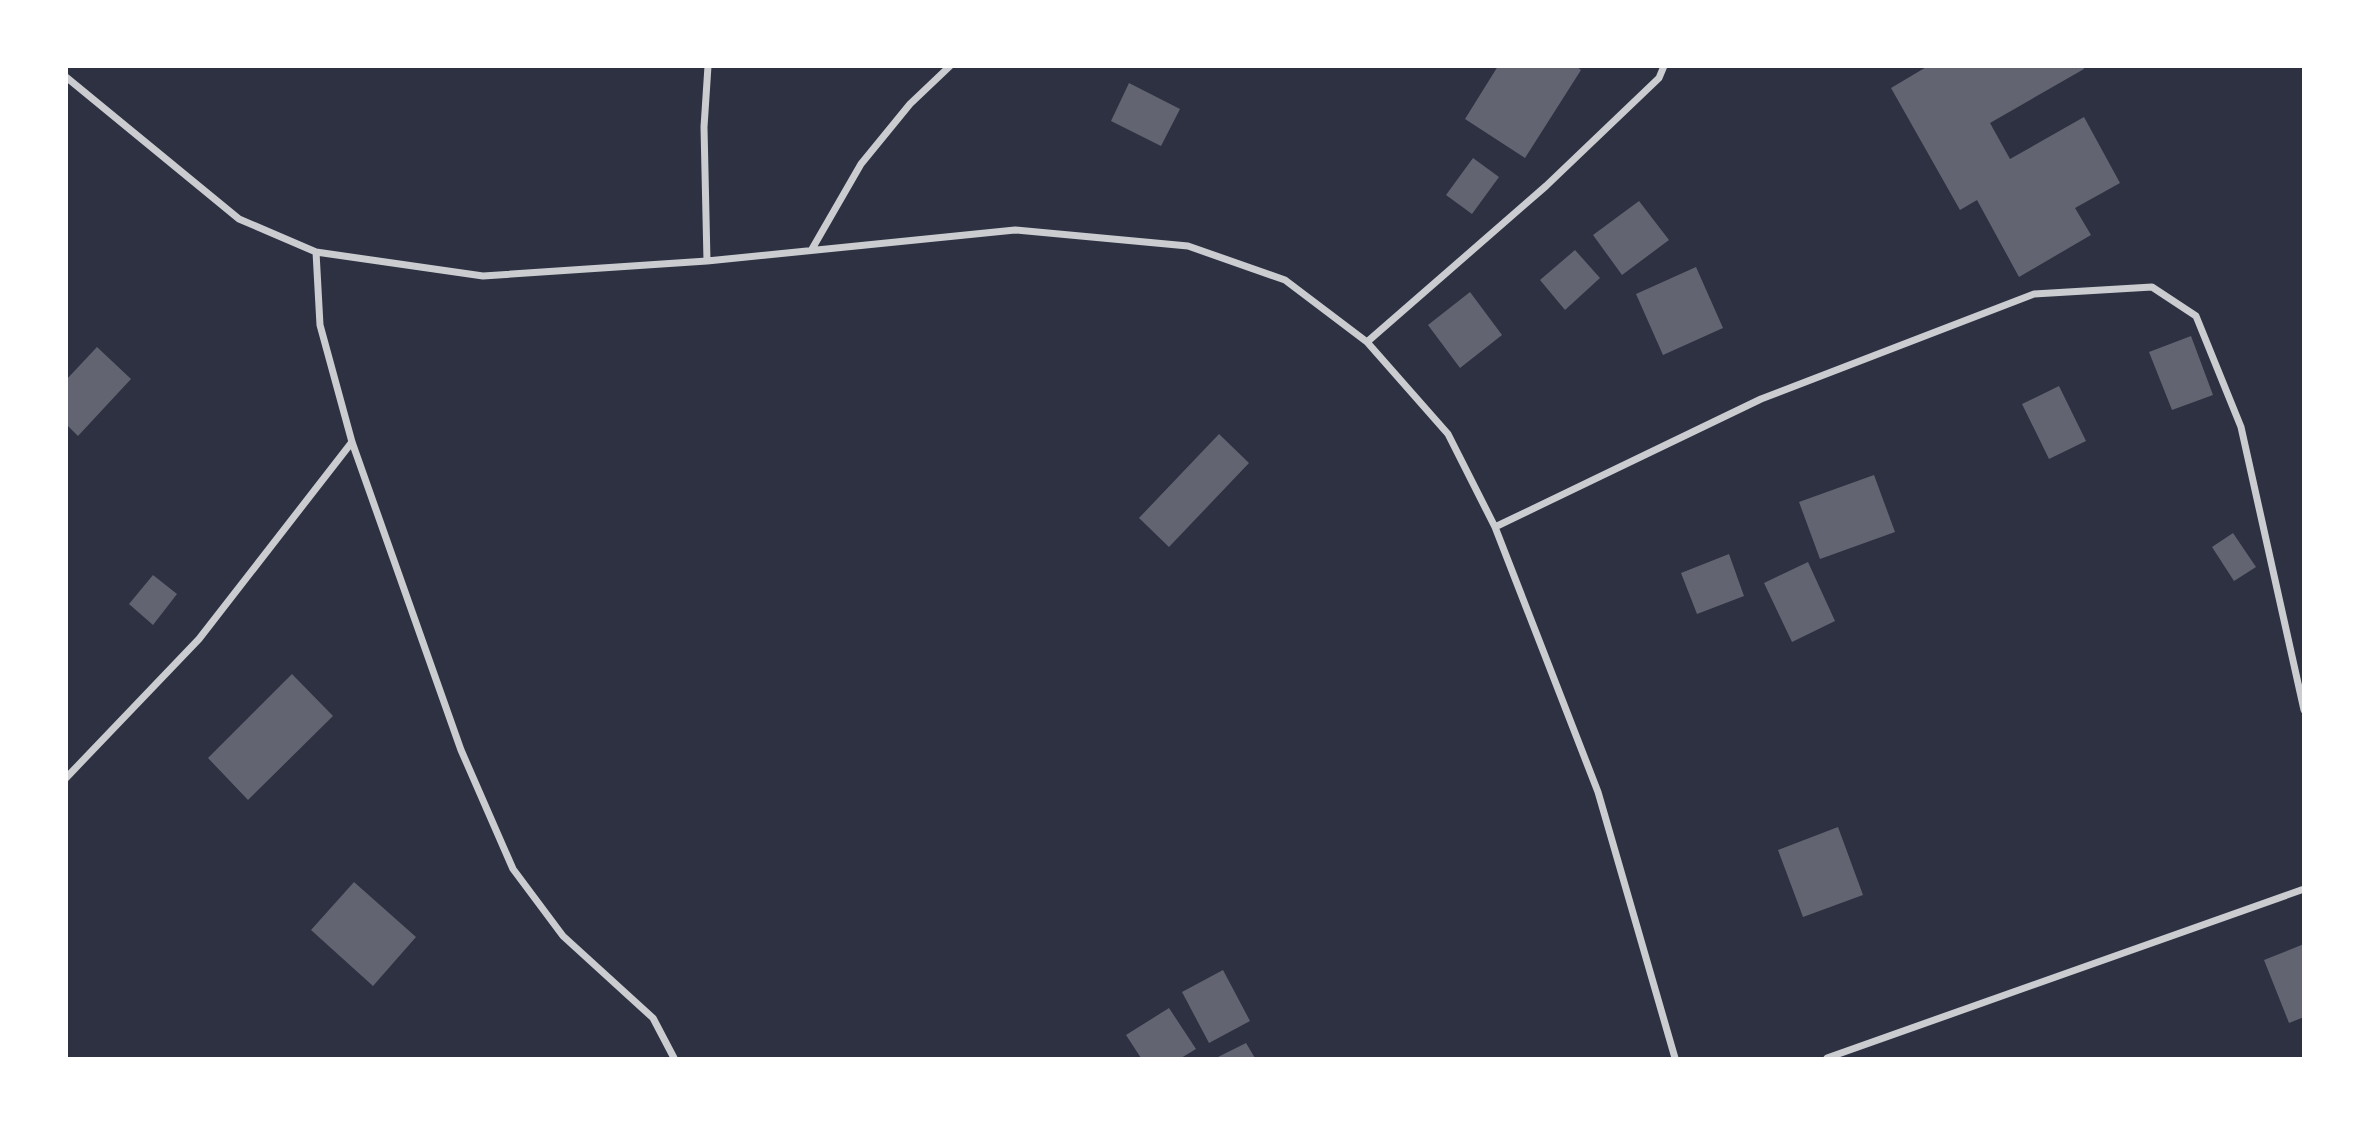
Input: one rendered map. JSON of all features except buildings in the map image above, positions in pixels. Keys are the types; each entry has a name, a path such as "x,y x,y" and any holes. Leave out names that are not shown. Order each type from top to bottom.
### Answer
{"street":[{"path":"707,261 704,127 708,66"},
{"path":"812,249 861,164 910,104 950,66"},
{"path":"1367,342 1546,186 1659,78 1664,66"},
{"path":"66,78 239,219 316,252 483,276 707,261 1014,230 1188,246 1285,280 1367,342 1448,434 1495,527 1598,792 1675,1059"},
{"path":"316,252 320,325 352,442 461,750 513,869 563,936 653,1018 674,1059"},
{"path":"1495,527 1761,399 2034,294 2152,287 2196,316 2241,427 2304,710"},
{"path":"66,778 199,639 352,442"},
{"path":"1827,1059 2304,889"}]}
